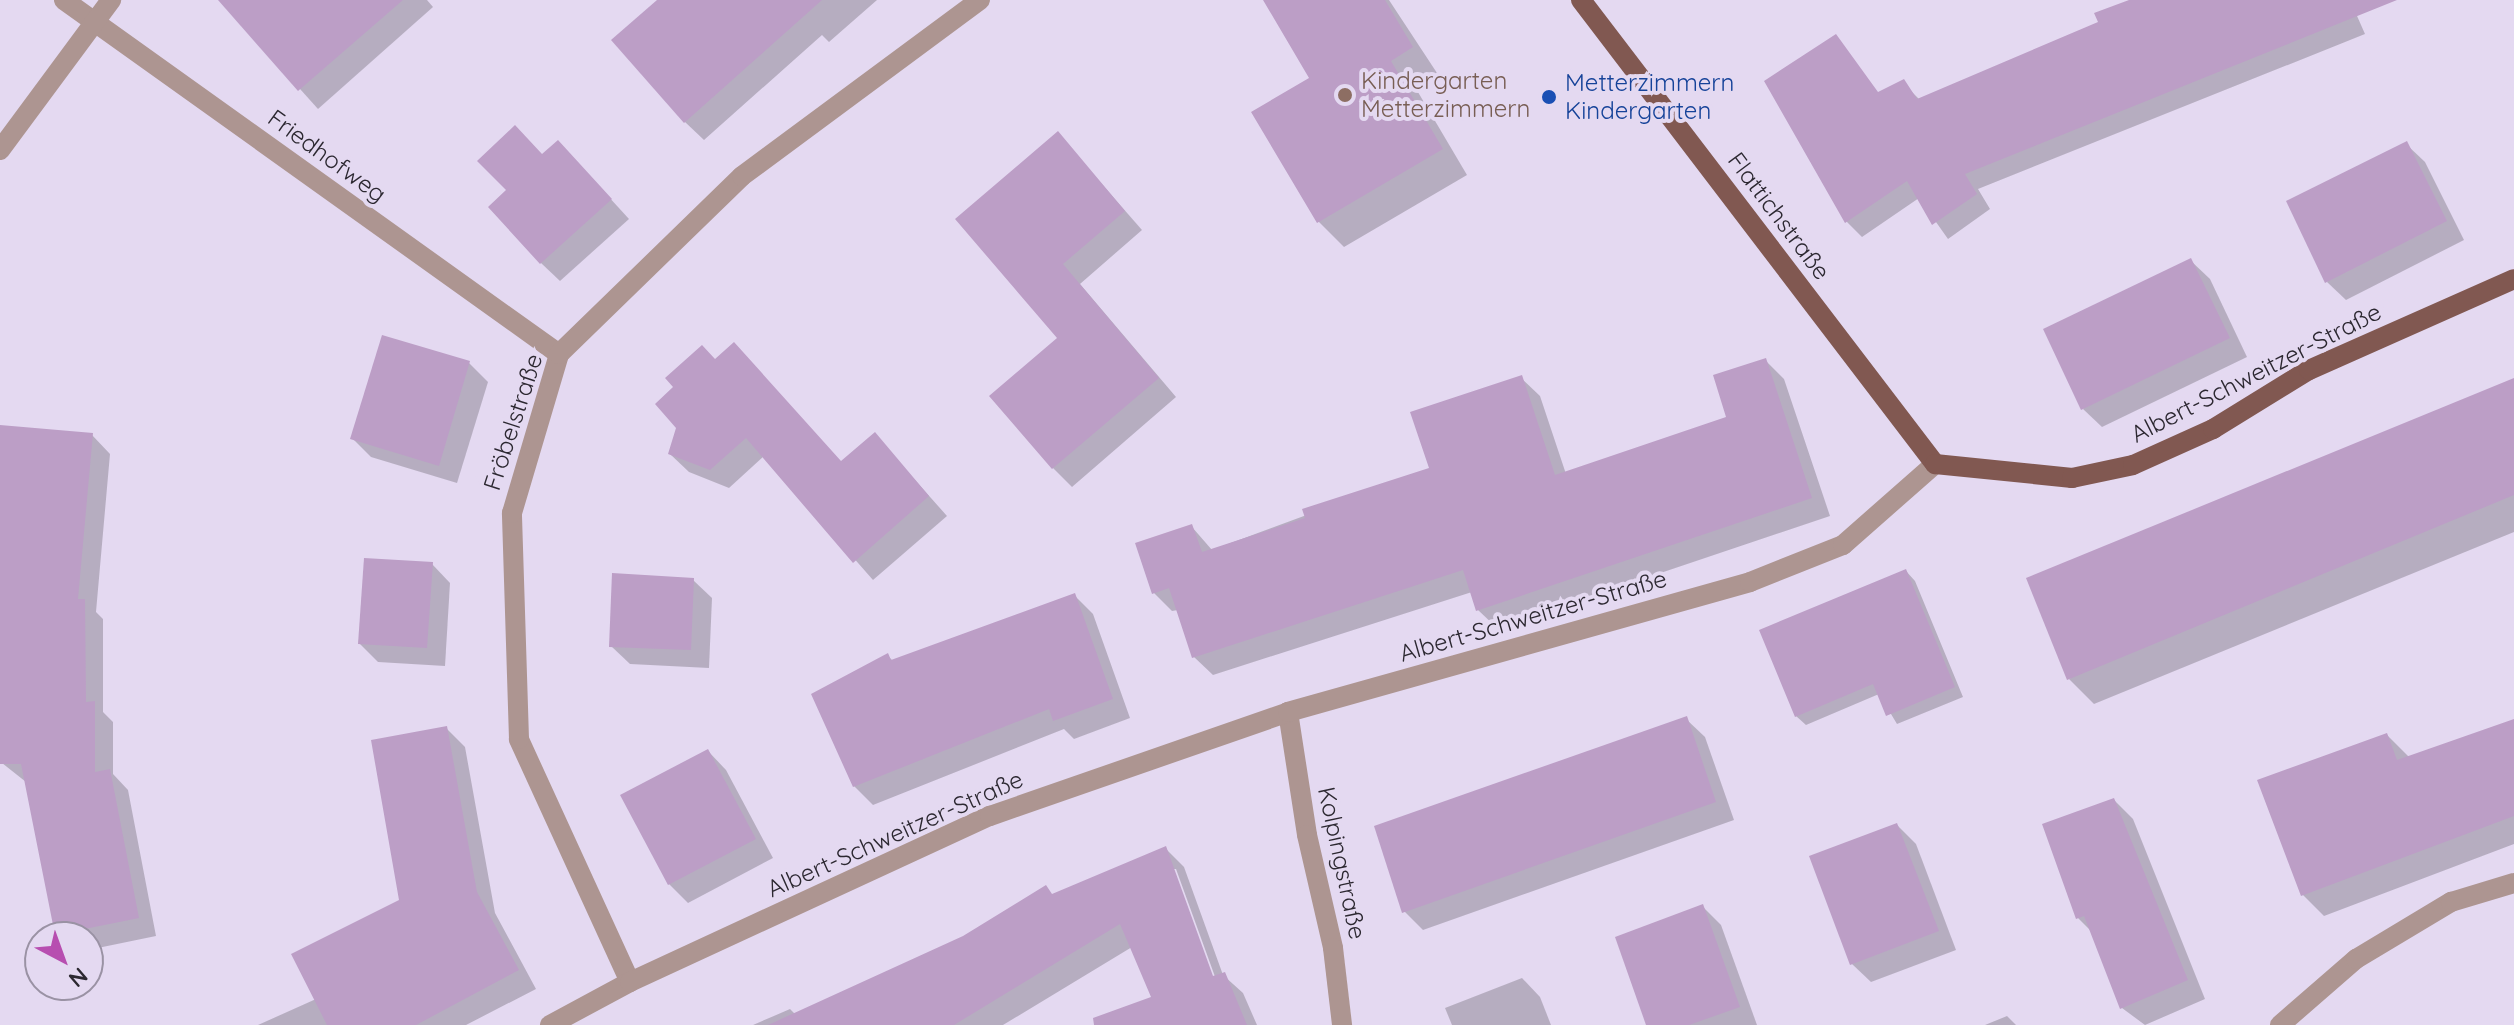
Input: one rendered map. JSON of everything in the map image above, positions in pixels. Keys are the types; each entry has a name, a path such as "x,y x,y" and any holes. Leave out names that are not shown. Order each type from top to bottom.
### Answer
{"main road":[{"name":"Flattichstraße","path":"1581,0 1935,464"},
{"name":"Albert-Schweitzer-Straße","path":"1935,464 2072,478 2133,465 2213,429 2309,370 2514,279"}],"street":[{"name":"Friedhofweg","path":"64,0 559,354"},
{"path":"0,150 92,19 111,0"},
{"name":"Fröbelstraße","path":"630,982 519,739 512,513 559,354 742,176 980,0"},
{"name":"Albert-Schweitzer-Straße","path":"550,1025 630,982 990,816 1288,712 1750,582 1843,545 1935,464"},
{"name":"Kolpingstraße","path":"1288,712 1333,948 1342,1025"},
{"path":"2280,1025 2370,951 2451,902 2514,883"}],"building":[{"path":"218,0 403,0 298,91"},
{"path":"657,0 822,0 684,123 611,40"},
{"name":"Kindergarten Metterzimmern","path":"1263,0 1385,0 1413,47 1391,61 1443,149 1317,223 1251,112 1309,78"},
{"path":"2129,0 2397,0 1965,174 1977,194 1932,225 1907,181 1845,223 1764,81 1836,34 1878,92 1904,79 1917,99 2098,22 2094,13"},
{"path":"515,125 542,154 558,140 612,199 540,264 488,207 506,190 477,161"},
{"path":"1058,131 1125,211 1063,264 1159,378 1052,469 989,396 1057,338 955,219"},
{"path":"2407,141 2447,221 2325,283 2286,201"},
{"path":"2191,258 2230,338 2081,410 2043,329"},
{"path":"382,335 470,361 439,466 350,439"},
{"path":"734,342 841,461 875,432 929,496 853,563 746,438 710,470 668,454 676,428 655,404 673,387 665,378 702,345 715,359"},
{"path":"1766,358 1812,498 1476,611 1463,570 1192,658 1169,588 1152,594 1135,543 1192,524 1202,552 1305,518 1302,509 1429,468 1410,412 1522,375 1555,475 1726,417 1713,375"},
{"path":"2514,378 2514,495 2067,680 2026,578"},
{"path":"0,425 93,433 78,599 85,599 86,702 95,701 95,772 110,769 139,918 104,925 104,921 52,921 21,764 0,764"},
{"path":"364,558 433,562 427,648 358,644"},
{"path":"1906,569 1955,687 1886,716 1873,684 1795,717 1759,630"},
{"path":"612,573 694,578 691,650 609,647"},
{"path":"1075,593 1113,699 1053,721 1049,709 853,787 811,694 888,653 891,660"},
{"path":"1687,716 1716,802 1402,913 1374,826"},
{"path":"2514,719 2514,816 2301,896 2257,780 2387,733 2397,760"},
{"path":"447,726 477,892 519,970 416,1025 327,1025 291,954 399,900 371,740"},
{"path":"708,749 756,839 668,885 620,795"},
{"path":"2114,798 2188,980 2120,1009 2084,916 2076,919 2042,824"},
{"path":"1897,823 1939,931 1850,965 1809,856"},
{"path":"1166,846 1213,976 1225,972 1247,1025 1094,1025 1093,1018 1151,997 1120,924 954,1025 768,1025 963,936 1046,885 1052,894"},
{"path":"1703,904 1740,1007 1689,1025 1646,1025 1615,937"}],"place":[{"name":"Kindergarten Metterzimmern","path":"1345,95"},
{"name":"Metterzimmern Kindergarten","path":"1549,97"}]}
